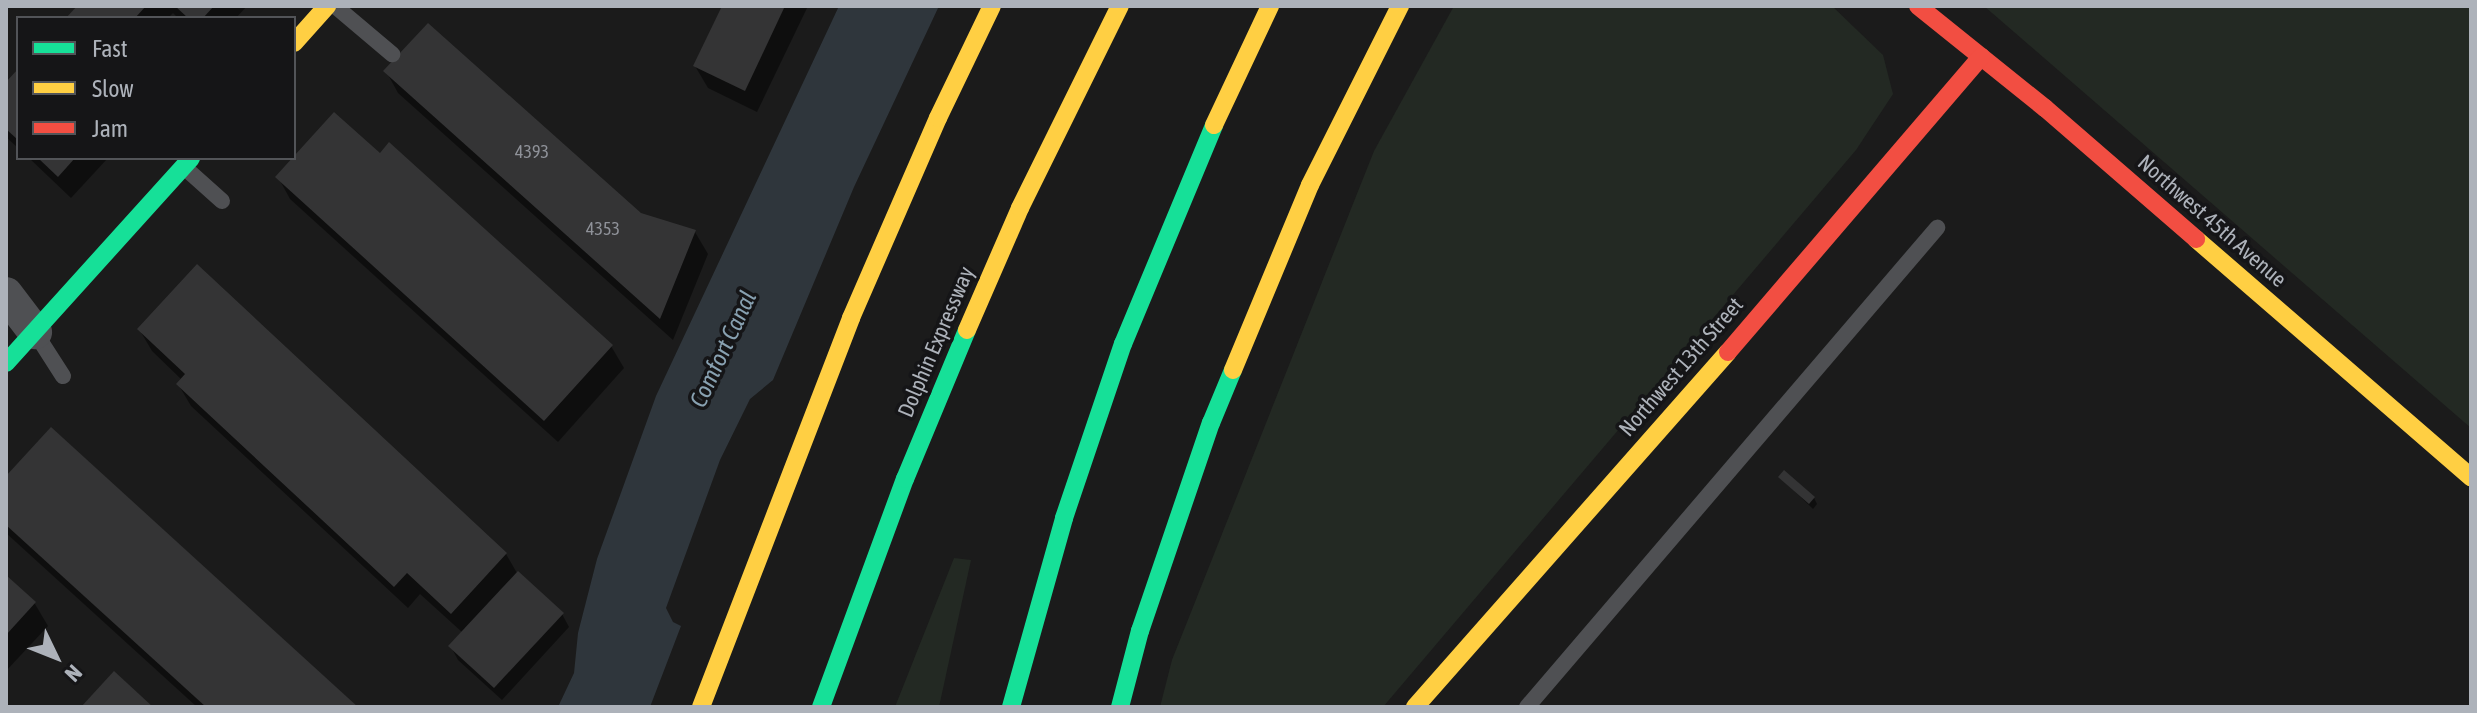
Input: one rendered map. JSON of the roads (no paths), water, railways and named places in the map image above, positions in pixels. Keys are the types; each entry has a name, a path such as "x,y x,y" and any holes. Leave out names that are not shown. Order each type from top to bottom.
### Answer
{"main road":[{"path":"296,41 327,6"},
{"path":"701,707 851,318 932,131 992,6"},
{"name":"Dolphin Expressway","path":"821,707 905,479 960,346 1027,194 1120,6"},
{"path":"1011,707 1064,518 1123,344 1199,156 1270,6"},
{"path":"1120,707 1140,631 1211,423 1310,185 1400,6"},
{"name":"Northwest 45th Avenue","path":"1918,6 2045,108 2471,477"},
{"name":"Northwest 13th Street","path":"1415,707 1703,381 1981,57"},
{"path":"6,363 187,162"}],"street":[{"path":"6,294 35,332"}],"lane":[{"path":"335,6 392,54"},
{"path":"187,162 222,201"},
{"path":"1527,707 1937,228"},
{"path":"35,332 63,376"}],"water":[{"name":"Comfort Canal","path":"839,6 939,6 854,187 773,380 750,399 720,460 666,608 673,622 681,626 650,707 558,707 574,673 578,633 597,559 656,396"}]}
